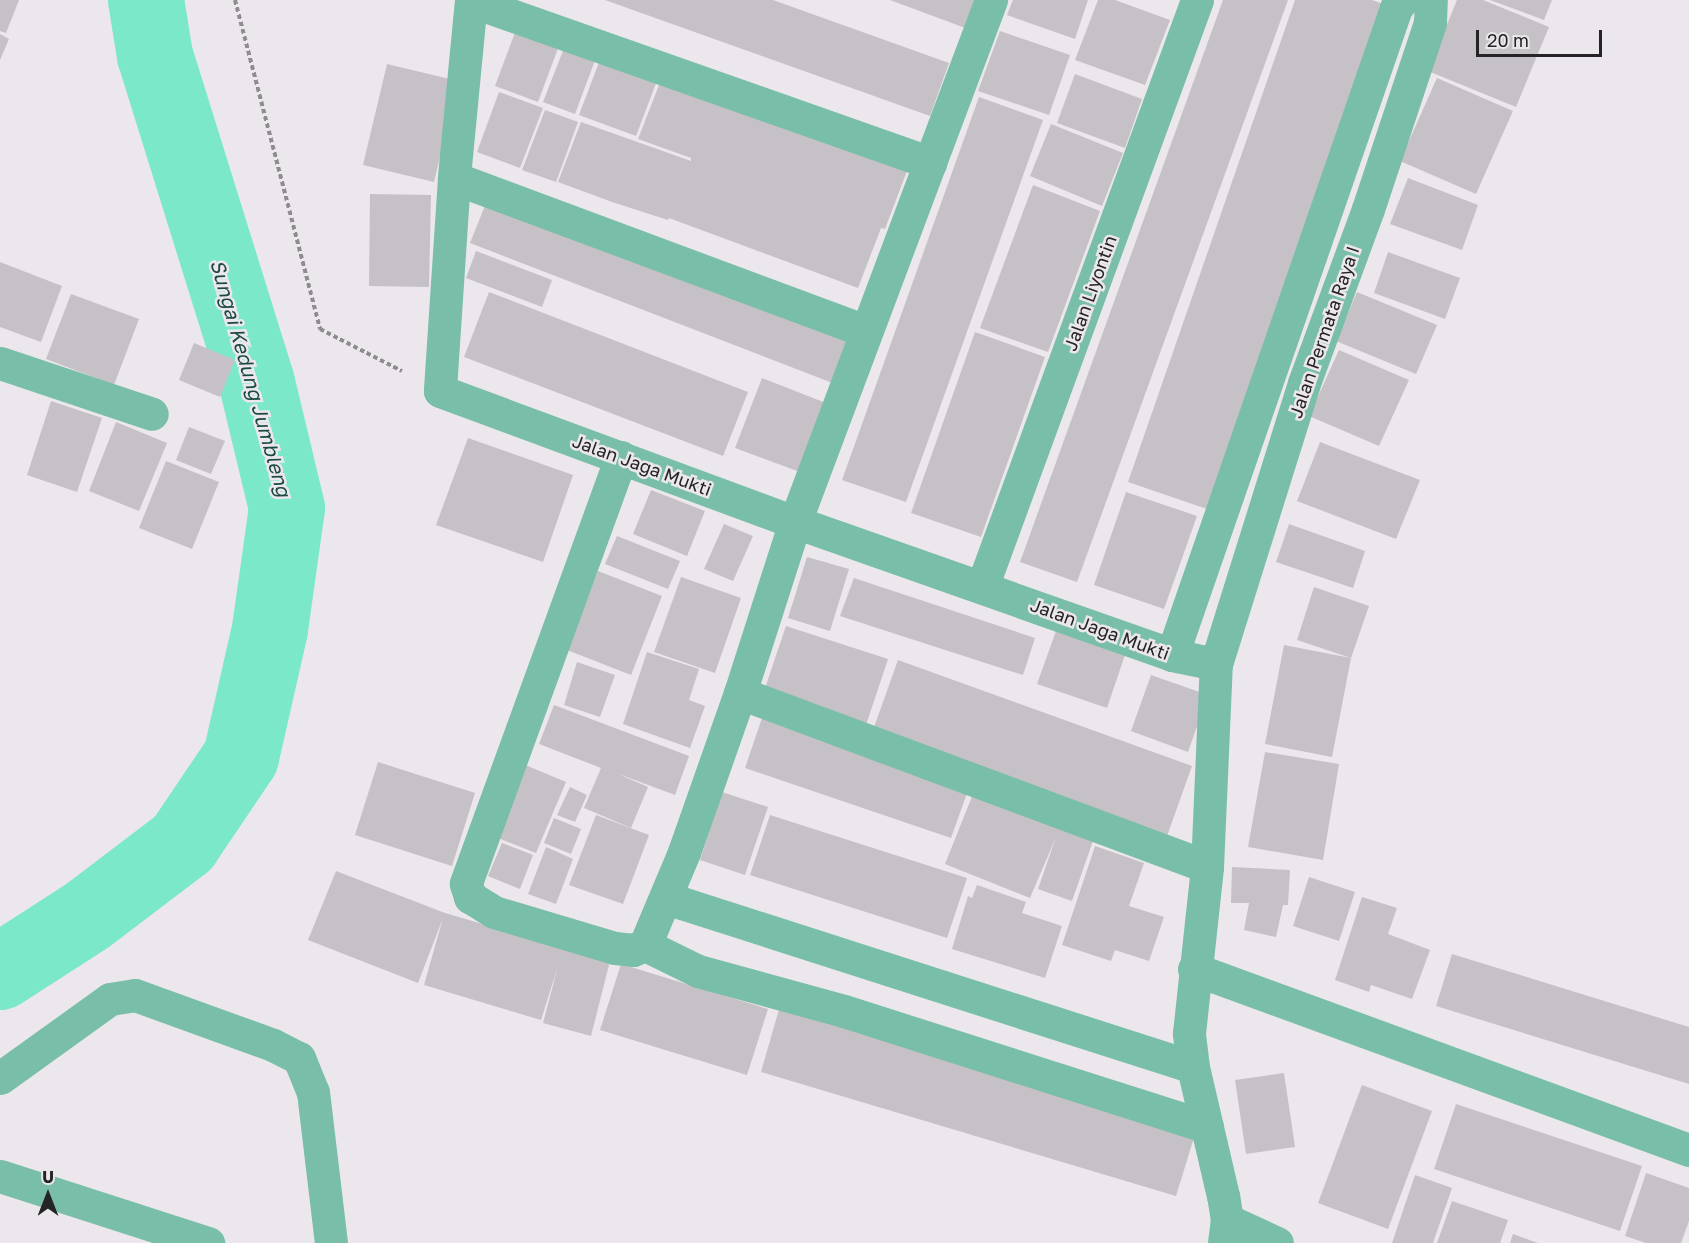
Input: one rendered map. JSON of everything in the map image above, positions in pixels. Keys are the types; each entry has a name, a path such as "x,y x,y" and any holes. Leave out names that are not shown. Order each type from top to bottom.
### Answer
{"street":[{"path":"440,391 454,178 471,0 930,163"},
{"path":"621,457 466,884 470,897 494,912 615,948 633,950 645,945 666,898 740,693 795,522 991,0"},
{"name":"Jalan Liyontin","path":"982,587 1197,0"},
{"path":"1391,3 1430,12"},
{"name":"Jalan Permata Raya I","path":"1172,655 1391,3"},
{"name":"Jalan Permata Raya I","path":"1225,1232 1207,1127 1192,1067 1189,1033 1194,969 1207,867 1216,664 1304,382 1368,209 1430,12"},
{"path":"454,178 866,331"},
{"path":"0,363 152,414"},
{"name":"Jalan Jaga Mukti","path":"440,391 795,522 1172,655 1216,664"},
{"path":"740,693 1207,867"},
{"path":"666,898 1192,1067"},
{"path":"645,945 698,971 844,1011 1207,1127"},
{"path":"1194,969 1689,1150"},
{"path":"0,1078 110,999 135,995 273,1045 299,1058 313,1092 331,1243"},
{"path":"0,1176 208,1243"},
{"path":"1225,1232 1277,1243"}],"path":[{"path":"235,0 320,329 440,391"}],"building":[{"path":"0,0 19,0 6,33 0,31"},
{"path":"605,0 773,0 949,63 930,116"},
{"path":"890,0 978,0 968,29"},
{"path":"1013,0 1088,0 1075,39 1007,15"},
{"path":"1098,0 1115,0 1170,20 1145,85 1075,60"},
{"path":"1223,0 1288,0 1077,582 1020,562"},
{"path":"1295,0 1372,0 1383,4 1207,509 1128,482"},
{"path":"1457,0 1483,0 1549,27 1516,107 1428,71"},
{"path":"1490,0 1552,0 1544,20"},
{"path":"517,27 560,43 538,102 495,86"},
{"path":"1000,31 1070,55 1049,115 978,91"},
{"path":"0,34 9,39 0,60"},
{"path":"566,43 597,55 575,114 543,102"},
{"path":"601,57 658,78 636,136 579,115"},
{"path":"387,64 458,81 434,182 363,165"},
{"path":"1075,74 1142,99 1125,148 1057,123"},
{"path":"1437,78 1513,111 1476,194 1400,161"},
{"path":"661,80 907,171 885,229 881,228 858,288 669,218 668,220 612,202 558,182 581,122 691,161 691,158 638,139"},
{"path":"499,92 543,108 520,168 477,152"},
{"path":"979,97 1043,120 906,502 842,480"},
{"path":"545,110 578,122 556,182 522,170"},
{"path":"1051,124 1123,153 1102,206 1030,176"},
{"path":"1408,178 1478,205 1462,250 1390,224"},
{"path":"1033,185 1100,211 1048,352 980,328"},
{"path":"370,194 431,195 429,287 369,286"},
{"path":"488,198 854,338 835,384 470,243"},
{"path":"476,251 552,280 542,307 466,278"},
{"path":"1388,252 1460,278 1445,319 1374,293"},
{"path":"0,262 62,286 41,342 0,327"},
{"path":"489,292 748,392 723,456 464,357"},
{"path":"1357,292 1437,325 1416,374 1336,341"},
{"path":"71,294 139,319 114,385 46,359"},
{"path":"975,332 1045,357 981,537 911,513"},
{"path":"194,343 235,360 220,397 179,380"},
{"path":"1339,350 1409,380 1379,446 1309,416"},
{"path":"762,378 826,403 800,472 735,448"},
{"path":"51,401 102,418 77,492 27,475"},
{"path":"116,422 167,443 139,511 89,491"},
{"path":"189,427 225,441 211,474 176,460"},
{"path":"468,438 573,475 543,562 436,525"},
{"path":"1320,442 1420,480 1396,539 1297,501"},
{"path":"166,461 219,482 192,549 139,528"},
{"path":"651,490 705,511 687,556 633,534"},
{"path":"1126,492 1197,516 1164,609 1094,585"},
{"path":"724,524 753,536 733,581 704,569"},
{"path":"1289,524 1365,551 1353,588 1276,562"},
{"path":"617,536 680,561 668,589 605,564"},
{"path":"807,557 849,569 830,631 788,618"},
{"path":"598,571 662,596 631,675 567,650"},
{"path":"681,577 741,598 715,673 654,652"},
{"path":"854,578 1035,638 1023,675 840,616"},
{"path":"1314,587 1369,606 1351,658 1297,640"},
{"path":"786,626 888,659 865,728 763,694"},
{"path":"1056,631 1125,655 1107,708 1037,684"},
{"path":"1284,645 1351,658 1332,757 1265,744"},
{"path":"647,652 699,669 689,700 705,706 690,748 623,724"},
{"path":"898,660 1192,766 1167,836 873,730"},
{"path":"577,662 615,675 600,717 564,705"},
{"path":"1151,675 1208,695 1188,752 1131,731"},
{"path":"554,705 689,756 675,795 616,773 648,787 631,828 584,808 601,768 539,744"},
{"path":"763,715 970,785 951,838 745,768"},
{"path":"1265,752 1339,764 1323,860 1248,847"},
{"path":"378,762 475,793 452,866 355,835"},
{"path":"523,764 566,782 536,853 493,836"},
{"path":"570,787 587,795 575,822 557,815"},
{"path":"722,792 768,807 745,875 700,860"},
{"path":"973,794 1093,841 1072,901 1038,889 1056,837 1030,898 945,864"},
{"path":"596,815 649,835 623,904 569,885"},
{"path":"770,815 967,878 947,938 750,875"},
{"path":"554,818 581,829 571,854 544,843"},
{"path":"502,843 533,855 520,889 488,876"},
{"path":"1095,846 1144,863 1129,906 1164,917 1149,961 1115,950 1111,961 1062,945"},
{"path":"546,847 573,859 556,904 528,894"},
{"path":"1232,867 1290,870 1288,905 1283,905 1276,937 1244,930 1249,903 1231,903"},
{"path":"336,871 445,913 610,961 591,1036 543,1023 558,966 541,1020 424,985 443,918 418,983 308,940"},
{"path":"1309,877 1355,892 1339,941 1293,926"},
{"path":"977,885 1026,902 1022,913 1062,926 1045,978 952,949 968,896 972,898"},
{"path":"1362,897 1397,908 1388,934 1430,950 1412,999 1371,985 1369,992 1335,980"},
{"path":"1452,954 1689,1027 1689,1084 1436,1006"},
{"path":"621,964 768,1009 747,1075 600,1030"},
{"path":"780,1006 1196,1131 1176,1196 761,1072"},
{"path":"1284,1073 1295,1147 1246,1154 1235,1080"},
{"path":"1362,1085 1432,1111 1388,1229 1318,1203"},
{"path":"1456,1104 1642,1166 1620,1231 1434,1169"},
{"path":"1646,1173 1689,1188 1689,1221 1681,1243 1646,1243 1625,1236"},
{"path":"1415,1175 1452,1188 1433,1243 1392,1243"},
{"path":"1452,1201 1508,1220 1500,1243 1437,1243"},
{"path":"1513,1234 1538,1243 1510,1243"}],"waterway":[{"name":"Sungai Kedung Jumbleng","path":"0,972 87,916 183,843 241,757 270,629 287,508 257,383 155,56 146,0"}]}
